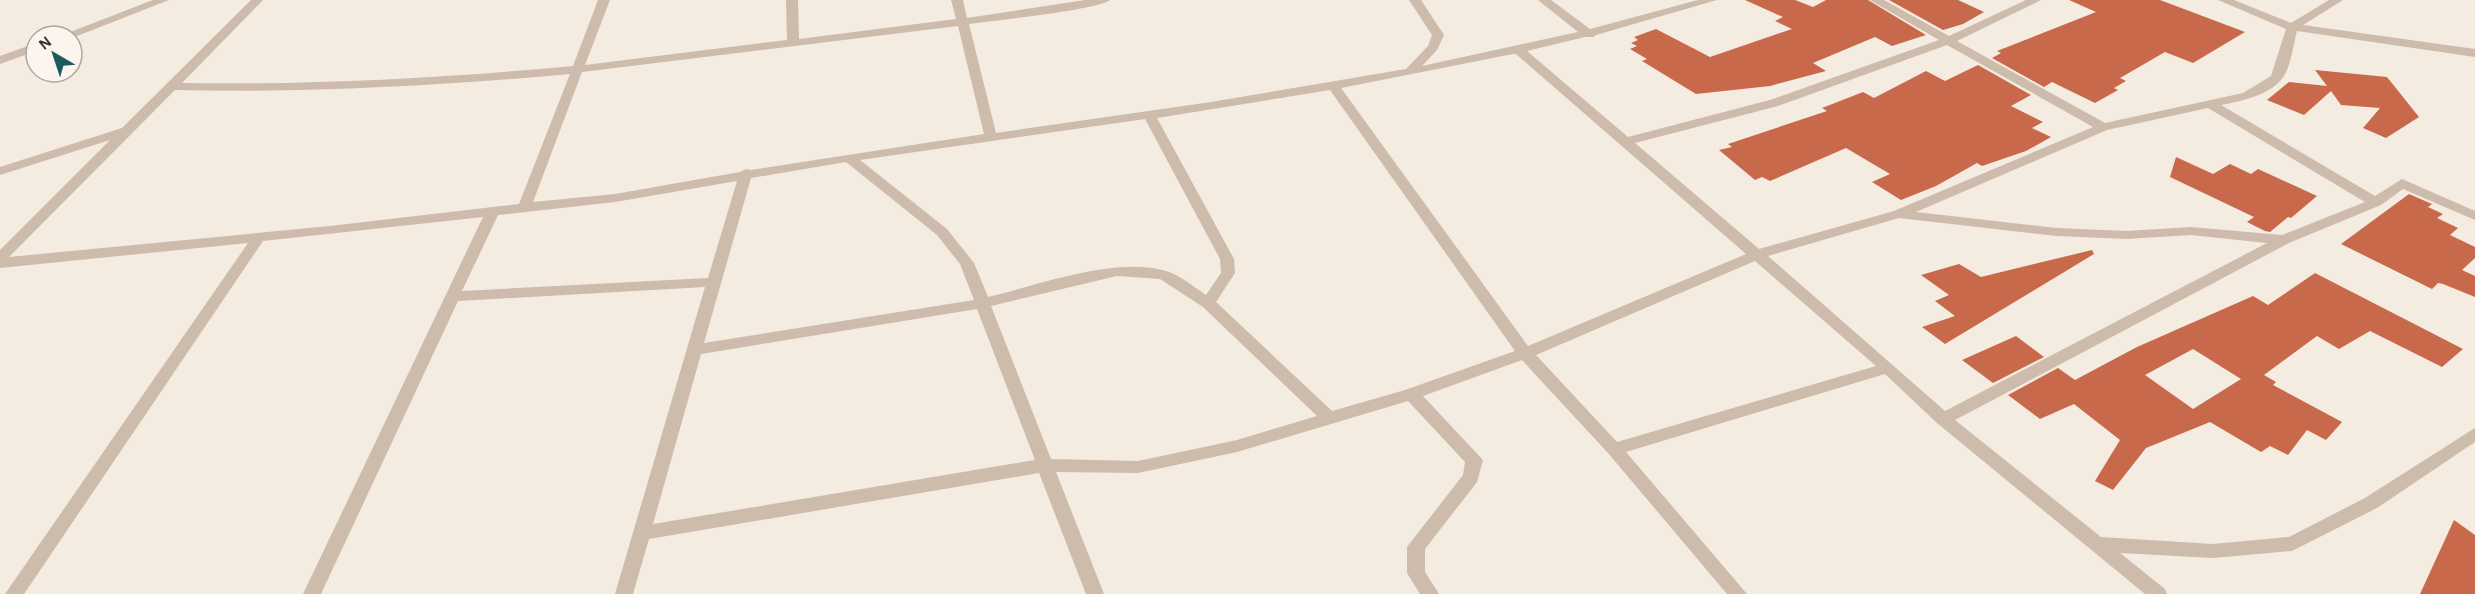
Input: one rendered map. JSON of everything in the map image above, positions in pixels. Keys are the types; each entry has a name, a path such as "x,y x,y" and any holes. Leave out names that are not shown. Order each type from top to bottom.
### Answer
{"street":[{"path":"127,0 147,6"},
{"path":"84,29 163,0"},
{"path":"0,258 257,0"},
{"path":"524,207 604,0"},
{"path":"792,0 793,43"},
{"path":"957,0 991,138"},
{"path":"171,86 297,89 442,81 577,69 793,43 1104,0"},
{"path":"1411,71 1433,47 1438,35 1415,0"},
{"path":"1544,0 1590,35"},
{"path":"0,263 611,198 746,173 1150,117 1335,88 1520,51 1590,35 1711,0"},
{"path":"1876,0 2103,127"},
{"path":"1626,142 1774,103 1947,41 2035,0"},
{"path":"2224,0 2292,27 2475,53"},
{"path":"643,533 1046,465 1138,467 1237,446 1411,394 1525,353 1756,255 1899,214 2103,127 2247,96 2276,78 2292,27 2337,0"},
{"path":"0,60 24,51"},
{"path":"1520,51 1888,368 1943,419 2158,594"},
{"path":"1335,88 1525,353 1614,449 1738,594"},
{"path":"2210,104 2262,132 2287,153 2332,181 2376,202"},
{"path":"1150,117 1227,259 1228,273 1208,303"},
{"path":"0,171 126,131"},
{"path":"849,158 942,231 967,263 1095,594"},
{"path":"624,594 746,173"},
{"path":"1943,419 2284,240 2376,202 2402,183 2475,216"},
{"path":"312,594 492,212"},
{"path":"1899,214 2057,232 2126,235 2191,231 2284,240"},
{"path":"14,594 259,237"},
{"path":"695,350 984,303 1117,271 1164,275 1208,303 1328,417"},
{"path":"453,296 715,282"},
{"path":"1614,449 1888,368"},
{"path":"1411,394 1474,460 1471,477 1416,547 1416,573 1430,594"},
{"path":"2096,544 2213,551 2292,544 2371,503 2475,434"}],"building":[{"path":"1745,0 1795,0 1813,7 1826,0 1868,0 1926,35 1892,46 1875,37 1813,63 1826,71 1770,86 1696,94 1642,61 1647,59 1630,49 1637,46 1631,43 1638,40 1634,37 1656,29 1710,57 1792,29 1775,21 1783,17"},
{"path":"1889,0 1958,0 1984,12 1963,24 1943,30"},
{"path":"2069,0 2160,0 2245,32 2193,63 2165,52 2120,78 2126,81 2114,88 2118,90 2095,103 2052,82 2044,87 1992,58 2001,53 1997,51 2096,12"},
{"path":"1978,65 2031,95 2011,106 2043,122 2032,128 2051,137 2026,151 1982,166 1977,163 1936,186 1901,200 1872,182 1890,174 1846,148 1770,181 1762,177 1755,180 1719,150 1732,147 1728,144 1827,111 1822,108 1863,92 1874,98 1926,71 1945,81"},
{"path":"2315,70 2387,77 2419,117 2386,138 2363,128 2380,108 2341,105 2331,91 2304,115 2267,100 2289,82 2327,86"},
{"path":"2176,157 2213,174 2230,164 2251,174 2258,169 2317,196 2291,218 2288,217 2270,232 2265,231 2247,222 2254,217 2170,177"},
{"path":"2409,194 2432,204 2428,207 2443,214 2437,218 2458,228 2450,235 2475,247 2475,258 2462,270 2475,276 2475,297 2438,283 2432,289 2341,244"},
{"path":"2092,250 2094,254 1945,344 1922,327 1955,316 1935,301 1949,295 1921,275 1959,264 1981,277"},
{"path":"2315,273 2463,349 2442,367 2370,331 2339,349 2317,336 2264,375 2276,382 2273,385 2342,422 2326,440 2307,430 2288,455 2270,446 2261,452 2210,422 2146,448 2113,490 2095,481 2120,440 2074,404 2040,419 2008,395 2058,368 2075,380 2137,347 2253,296 2268,305","holes":["2193,349 2241,379 2193,409 2145,375"]},
{"path":"2016,336 2044,357 1993,383 1962,360"},
{"path":"2454,520 2475,535 2475,594 2420,594"}]}
